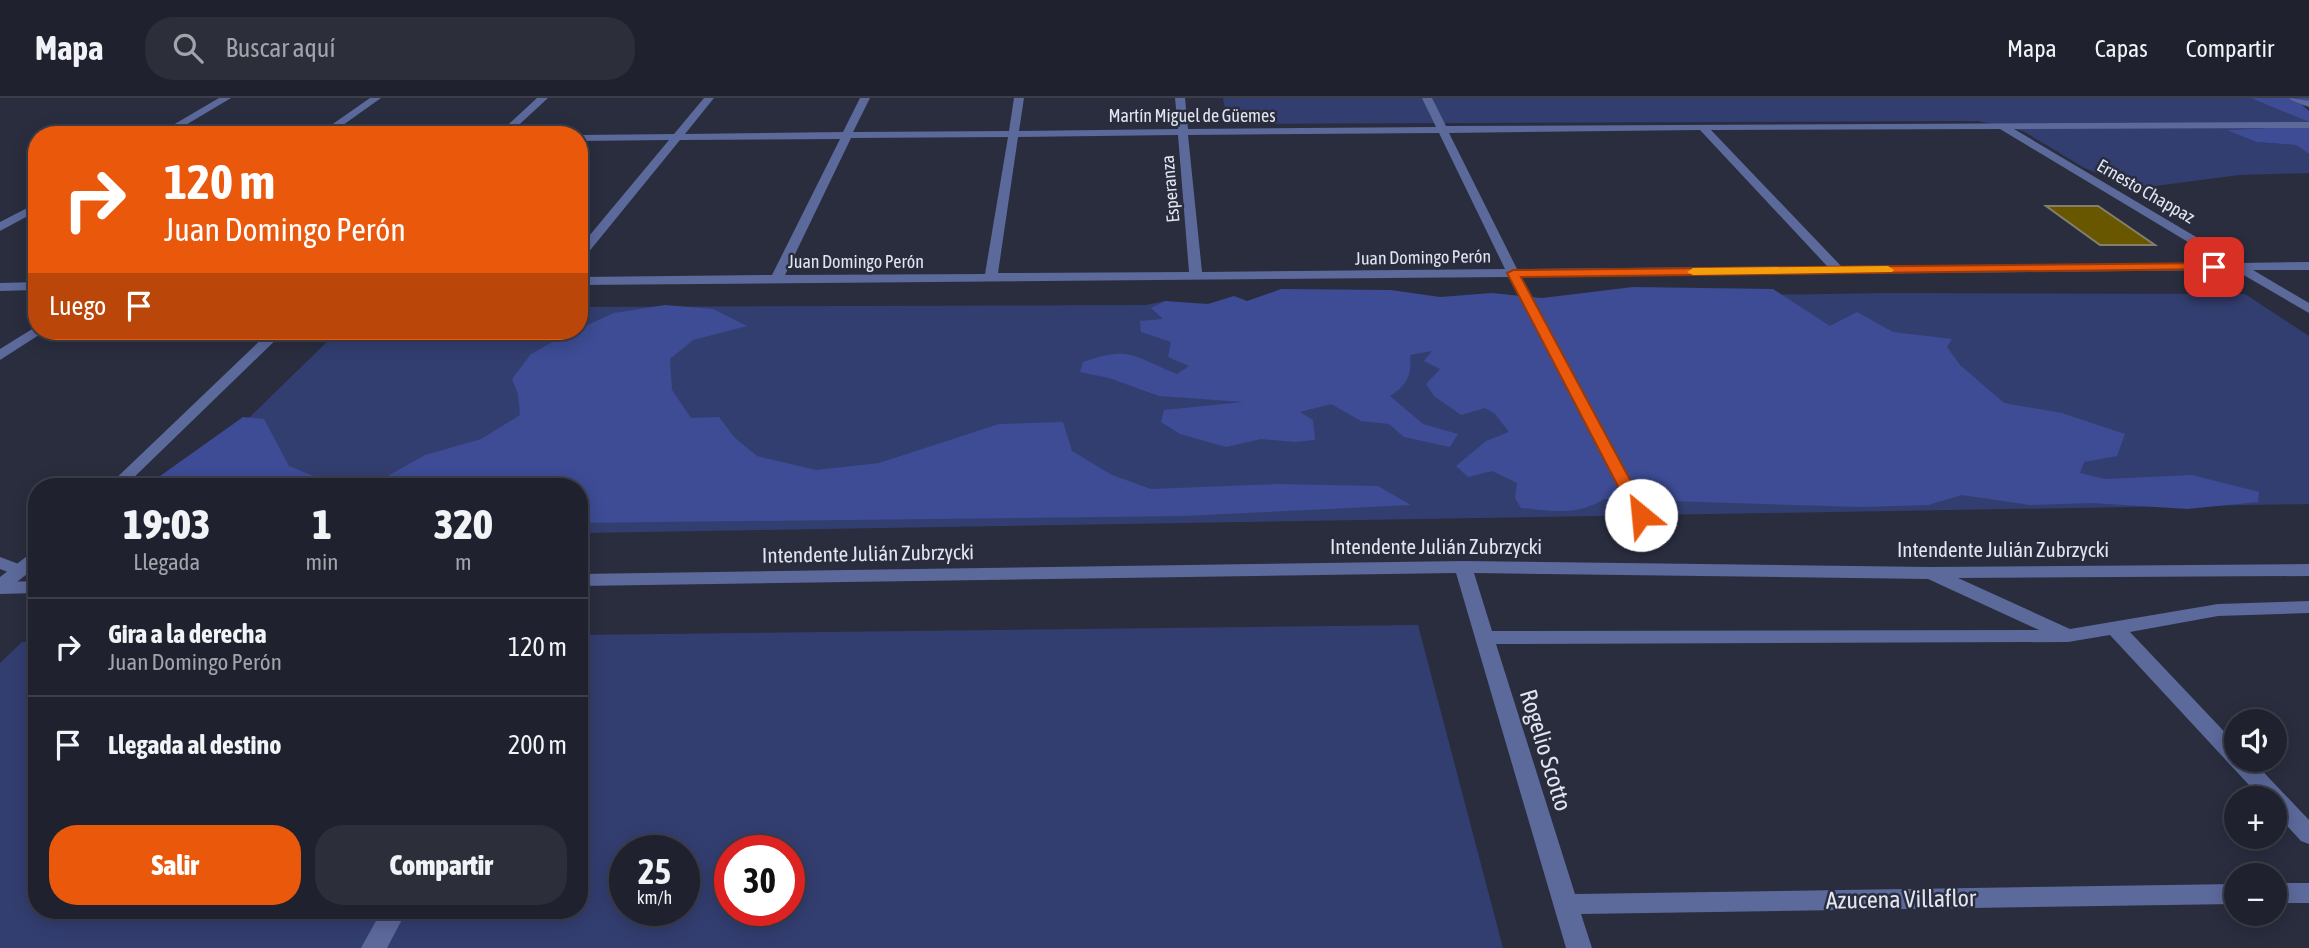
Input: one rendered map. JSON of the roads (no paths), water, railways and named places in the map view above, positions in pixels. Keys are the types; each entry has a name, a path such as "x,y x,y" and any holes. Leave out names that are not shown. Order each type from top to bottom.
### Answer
{"street":[{"path":"178,126 226,98"},
{"path":"335,126 376,98"},
{"path":"512,126 543,98"},
{"path":"588,245 709,98"},
{"path":"777,279 865,98"},
{"path":"991,278 1019,98"},
{"name":"Esperanza","path":"1180,98 1196,276"},
{"path":"1427,98 1440,131 1641,515"},
{"path":"2294,98 2309,104"},
{"name":"Martín Miguel de Güemes","path":"588,138 1703,127 2309,125"},
{"name":"Ernesto Chappaz","path":"2001,126 2309,309"},
{"path":"1703,127 1837,270"},
{"path":"0,227 28,211"},
{"name":"Juan Domingo Perón","path":"588,281 2309,266"},
{"path":"0,287 28,286"},
{"path":"0,356 28,336"},
{"path":"124,478 269,340"},
{"path":"0,563 18,570"},
{"path":"0,587 28,563"},
{"name":"Intendente Julián Zubrzycki","path":"588,580 1463,567 1929,572 2303,569"},
{"name":"Rogelio Scotto","path":"1463,567 1579,948"},
{"path":"1929,572 2068,636"},
{"path":"0,587 28,587"},
{"path":"1484,638 2068,636 2218,610 2309,607"},
{"path":"2115,628 2224,743"},
{"path":"2251,772 2264,786"},
{"path":"2287,811 2309,835"},
{"path":"2287,893 2309,893"},
{"name":"Azucena Villaflor","path":"1565,904 2224,894"},
{"path":"373,948 390,919"}]}
